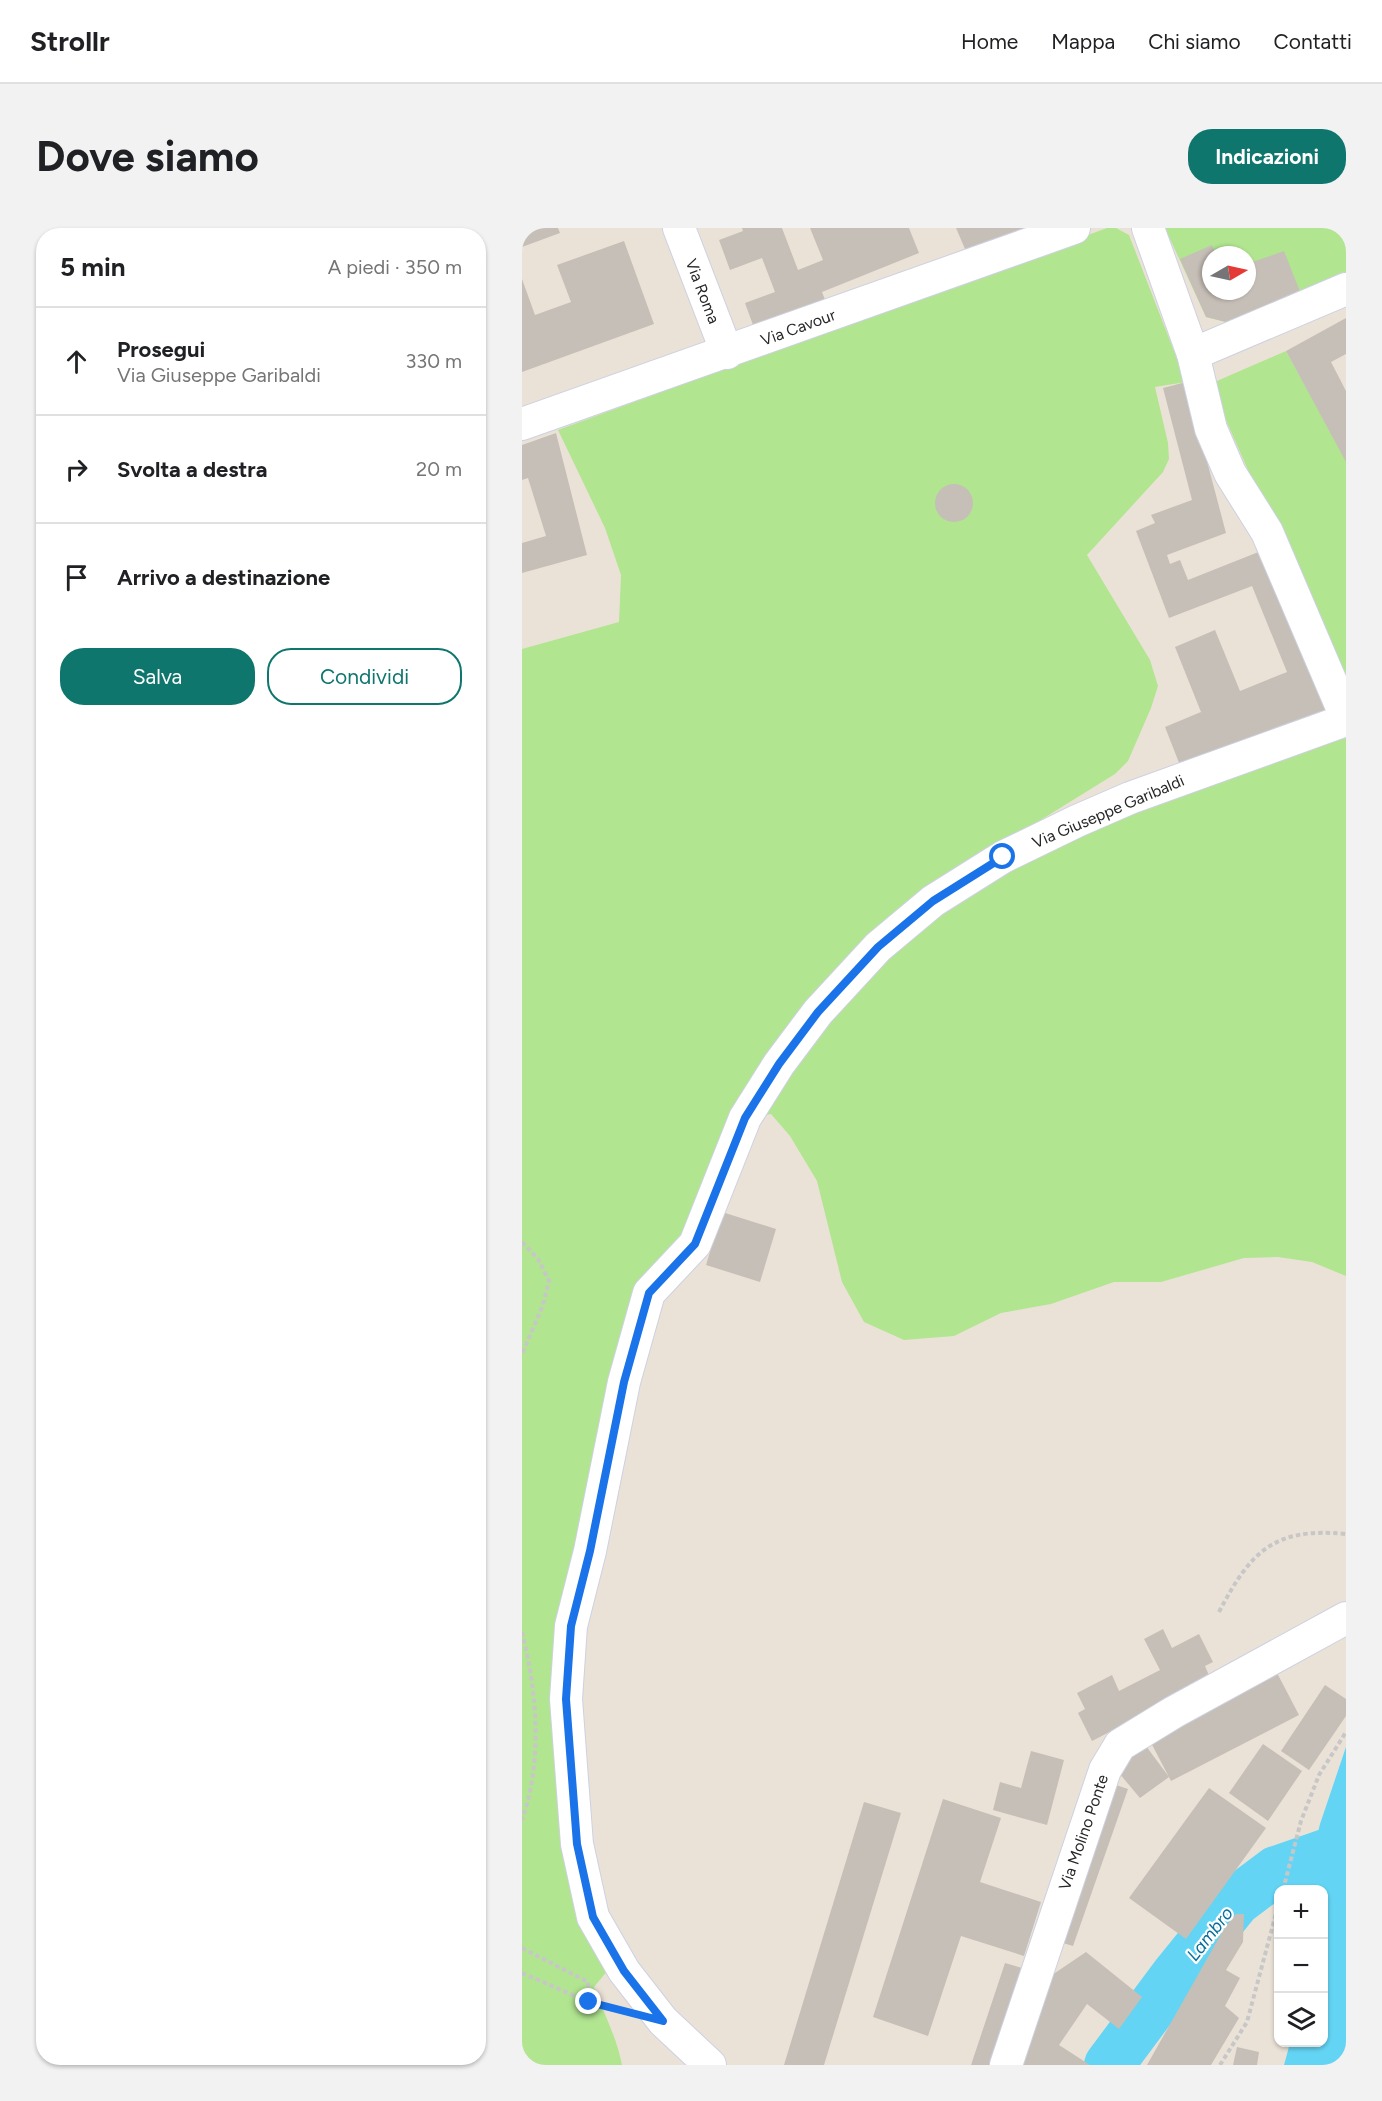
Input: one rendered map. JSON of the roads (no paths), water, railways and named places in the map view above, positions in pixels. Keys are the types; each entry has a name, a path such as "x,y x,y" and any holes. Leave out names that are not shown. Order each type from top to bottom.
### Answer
{"street":[{"name":"Via Roma","path":"679,228 727,353"},
{"name":"Via Cavour","path":"522,424 1074,228"},
{"name":"Via Giuseppe Garibaldi","path":"710,2065 663,2021 624,1971 593,1917 577,1844 566,1699 571,1626 590,1551 624,1382 649,1293 695,1244 745,1118 779,1064 818,1012 878,947 933,901 1003,857 1077,820 1346,718 1267,532 1230,473 1211,429 1192,354 1148,228"},
{"path":"1192,354 1346,289"},
{"name":"Via Molino Ponte","path":"1006,2065 1105,1770 1120,1745 1174,1712 1346,1618"}],"water":[{"path":"1346,1747 1346,2065 1284,2065 1289,2047 1328,2047 1328,1885 1305,1885 1320,1824"}],"waterway":[{"name":"Lambro","path":"1109,2065 1176,1975 1236,1901 1276,1871 1346,1847"}]}
